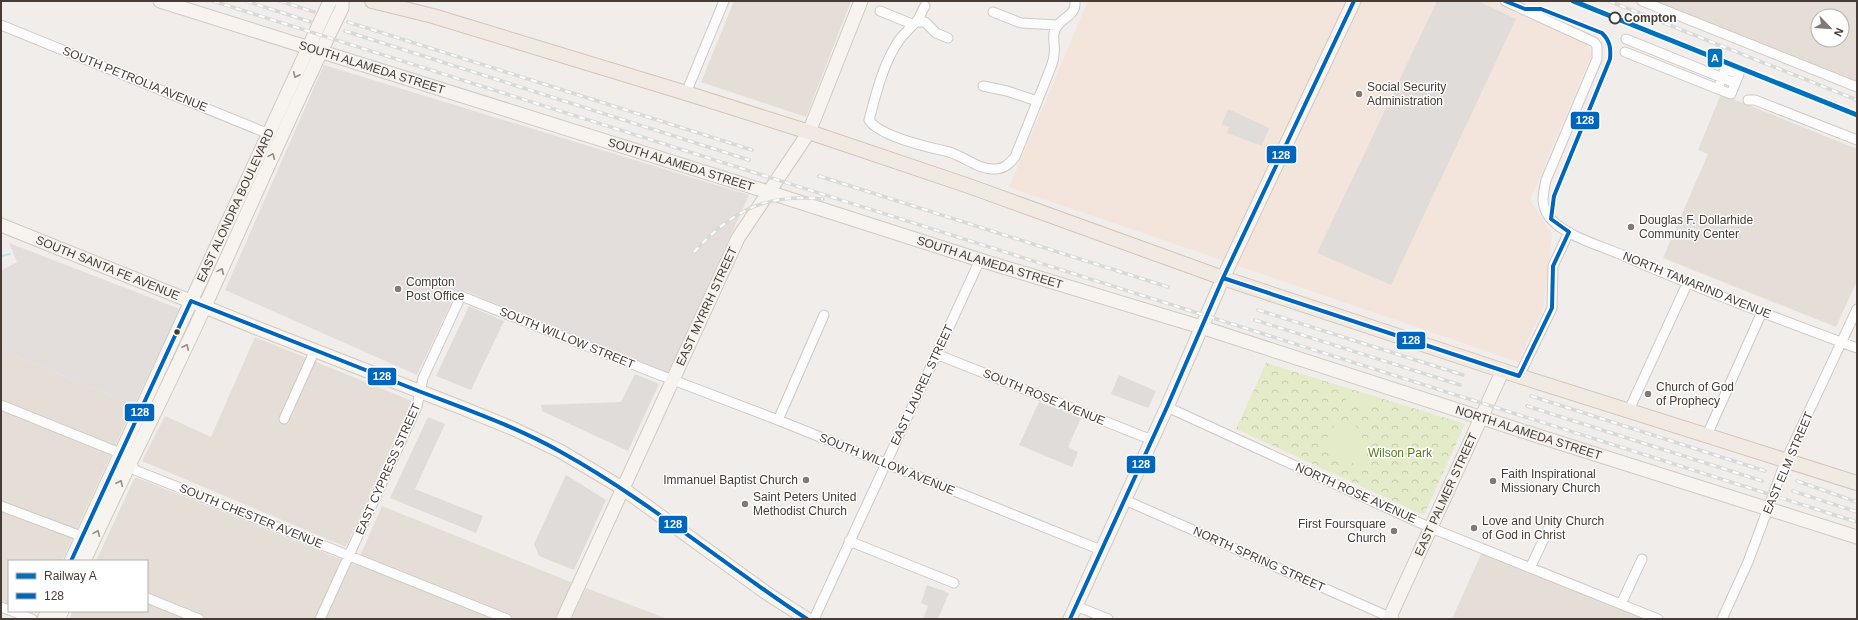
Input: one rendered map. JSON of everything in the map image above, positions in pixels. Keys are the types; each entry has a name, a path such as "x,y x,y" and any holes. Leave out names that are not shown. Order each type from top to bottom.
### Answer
{"main road":[{"name":"SOUTH ALAMEDA STREET","path":"160,1 980,260 1201,327"},
{"name":"EAST ALONDRA BOULEVARD","path":"70,560 81,536 125,457 205,306 314,49 330,1"},
{"name":"EAST ALONDRA BOULEVARD","path":"84,560 125,457 191,301 269,134 314,49 342,8 342,1"},
{"path":"372,1 433,16 809,132 966,185 1223,278 1519,376 1857,483"},
{"name":"EAST MYRRH STREET","path":"563,619 738,238 809,132 861,1"},
{"path":"1070,619 1167,408 1223,278 1354,1"},
{"name":"SOUTH SANTA FE AVENUE","path":"1,225 514,429 560,451 622,488 766,592 806,619"},
{"name":"NORTH ALAMEDA STREET","path":"1201,327 1857,537"},
{"name":"EAST PALMER STREET","path":"1391,618 1503,370"}],"street":[{"path":"686,93 724,1"},
{"path":"925,6 914,23 896,43 878,83 869,120 876,128 926,148 946,151 975,164 993,169 1002,168 1010,164 1015,157 1054,55 1053,35 1058,25 1072,14 1075,6 1074,1"},
{"name":"NORTH TAMARIND AVENUE","path":"1505,1 1594,42 1597,46 1597,58 1546,180 1542,198 1544,210 1551,219 1568,232 1687,284 1857,348"},
{"path":"1642,1 1857,88"},
{"path":"880,11 914,23 925,22 936,33 948,38"},
{"path":"993,12 1021,23 1058,25"},
{"name":"SOUTH PETROLIA AVENUE","path":"1,25 269,134"},
{"path":"1626,39 1722,78"},
{"path":"1625,52 1718,89 1731,94 1739,74 1725,69 1718,89"},
{"path":"983,86 1007,91 1037,101"},
{"path":"1748,100 1754,100 1857,140"},
{"path":"1519,376 1552,308 1553,266 1568,232"},
{"name":"EAST LAUREL STREET","path":"814,619 980,260"},
{"path":"1629,410 1687,284"},
{"name":"SOUTH WILLOW STREET","path":"461,296 672,380"},
{"name":"EAST CYPRESS STREET","path":"320,619 417,406 423,378 461,296"},
{"name":"EAST ELM STREET","path":"1722,619 1748,562 1786,460 1857,309"},
{"path":"1707,436 1762,312"},
{"path":"778,420 824,314"},
{"path":"284,419 315,350"},
{"name":"SOUTH ROSE AVENUE","path":"936,354 1152,440"},
{"name":"SOUTH WILLOW AVENUE","path":"672,380 778,420 1101,550"},
{"name":"SOUTH CHESTER AVENUE","path":"1,405 125,457 136,470 507,619"},
{"name":"NORTH ROSE AVENUE","path":"1167,408 1432,528 1658,619"},
{"name":"NORTH SPRING STREET","path":"1125,500 1391,618"},
{"path":"1,506 81,536"},
{"path":"1530,568 1551,524"},
{"path":"849,541 954,583"},
{"path":"1621,604 1642,559"},
{"path":"148,598 199,619"},
{"path":"1076,606 1108,619"},
{"path":"14,612 32,619"}],"shaded area":[{"path":"734,1 851,1 806,117 701,82"},
{"path":"1088,1 1493,1 1585,42 1592,54 1530,200 1552,234 1543,309 1518,362 1009,187"},
{"path":"1437,1 1478,1 1516,19 1391,285 1317,253"},
{"path":"1652,1 1857,1 1857,82"},
{"path":"324,65 749,195 668,373 465,291 454,297 417,375 225,290"},
{"path":"1721,94 1857,149 1857,281 1836,327 1663,258 1708,154 1698,150"},
{"path":"1228,109 1269,128 1262,146 1227,133 1229,127 1224,125 1221,126"},
{"path":"9,243 180,309 134,405 1,350 1,271 17,262"},
{"path":"469,306 504,321 471,390 436,376"},
{"path":"255,337 412,401 346,547 142,461 165,416 211,437"},
{"path":"1,350 134,405 62,560 8,560 8,604 1,600"},
{"path":"635,374 659,384 628,451 542,411 541,405 621,402"},
{"path":"1119,375 1156,391 1148,408 1111,394"},
{"path":"1039,402 1081,418 1068,447 1078,452 1072,467 1019,445"},
{"path":"428,417 445,424 415,489 483,516 476,533 390,498"},
{"path":"566,475 606,500 574,570 539,556 534,544"},
{"path":"135,477 356,565 382,506 573,583 557,619 69,619 72,612 148,612 148,560 96,560"},
{"path":"1482,552 1650,619 1452,619"},
{"path":"927,585 949,593 938,619 923,619 928,606 921,603"},
{"path":"586,588 668,619 571,619"}],"green space":[{"name":"Wilson Park","path":"1266,363 1465,424 1424,515 1236,429"},
{"path":"1349,391 1374,400 1370,412 1345,403"},
{"path":"1348,422 1354,424 1360,432 1362,438 1372,443 1361,467 1325,451 1327,440 1332,428 1338,423"}],"waterway":[{"path":"1,256 10,254"}],"railway":[{"path":"213,1 1857,522"},
{"path":"246,1 311,22"},
{"path":"280,1 314,12"},
{"path":"1609,1 1857,100"},
{"path":"348,22 752,150"},
{"path":"345,31 749,160"},
{"path":"819,176 1168,287"},
{"path":"694,252 722,226 751,208 767,202 784,199 823,199"},
{"path":"1258,310 1463,375"},
{"path":"1255,320 1460,385"},
{"path":"1531,396 1765,471"},
{"path":"1527,406 1762,481"},
{"path":"1797,481 1857,502"},
{"path":"1793,491 1857,512"}],"rail line":[{"name":"A","path":"1573,1 1857,115"}],"transit line":[{"name":"128","path":"1070,619 1167,407 1223,278 1354,1"},
{"name":"128","path":"1223,278 1519,376 1552,308 1553,266 1569,232 1551,219 1554,196 1610,59 1610,51 1608,42 1602,33 1541,9 1525,9 1505,1"},
{"name":"128","path":"71,560 191,301 490,418 544,443 593,471 624,491 807,619"}],"place":[{"name":"Compton","path":"1615,18"},
{"name":"Social Security Administration","path":"1359,94"},
{"name":"Douglas F. Dollarhide Community Center","path":"1631,227"},
{"name":"Compton Post Office","path":"398,289"},
{"name":"Church of God of Prophecy","path":"1648,394"},
{"name":"Immanuel Baptist Church","path":"806,480"},
{"name":"Faith Inspirational Missionary Church","path":"1493,481"},
{"name":"Saint Peters United Methodist Church","path":"745,504"},
{"name":"Love and Unity Church of God in Christ","path":"1474,528"},
{"name":"First Foursquare Church","path":"1394,531"}]}
